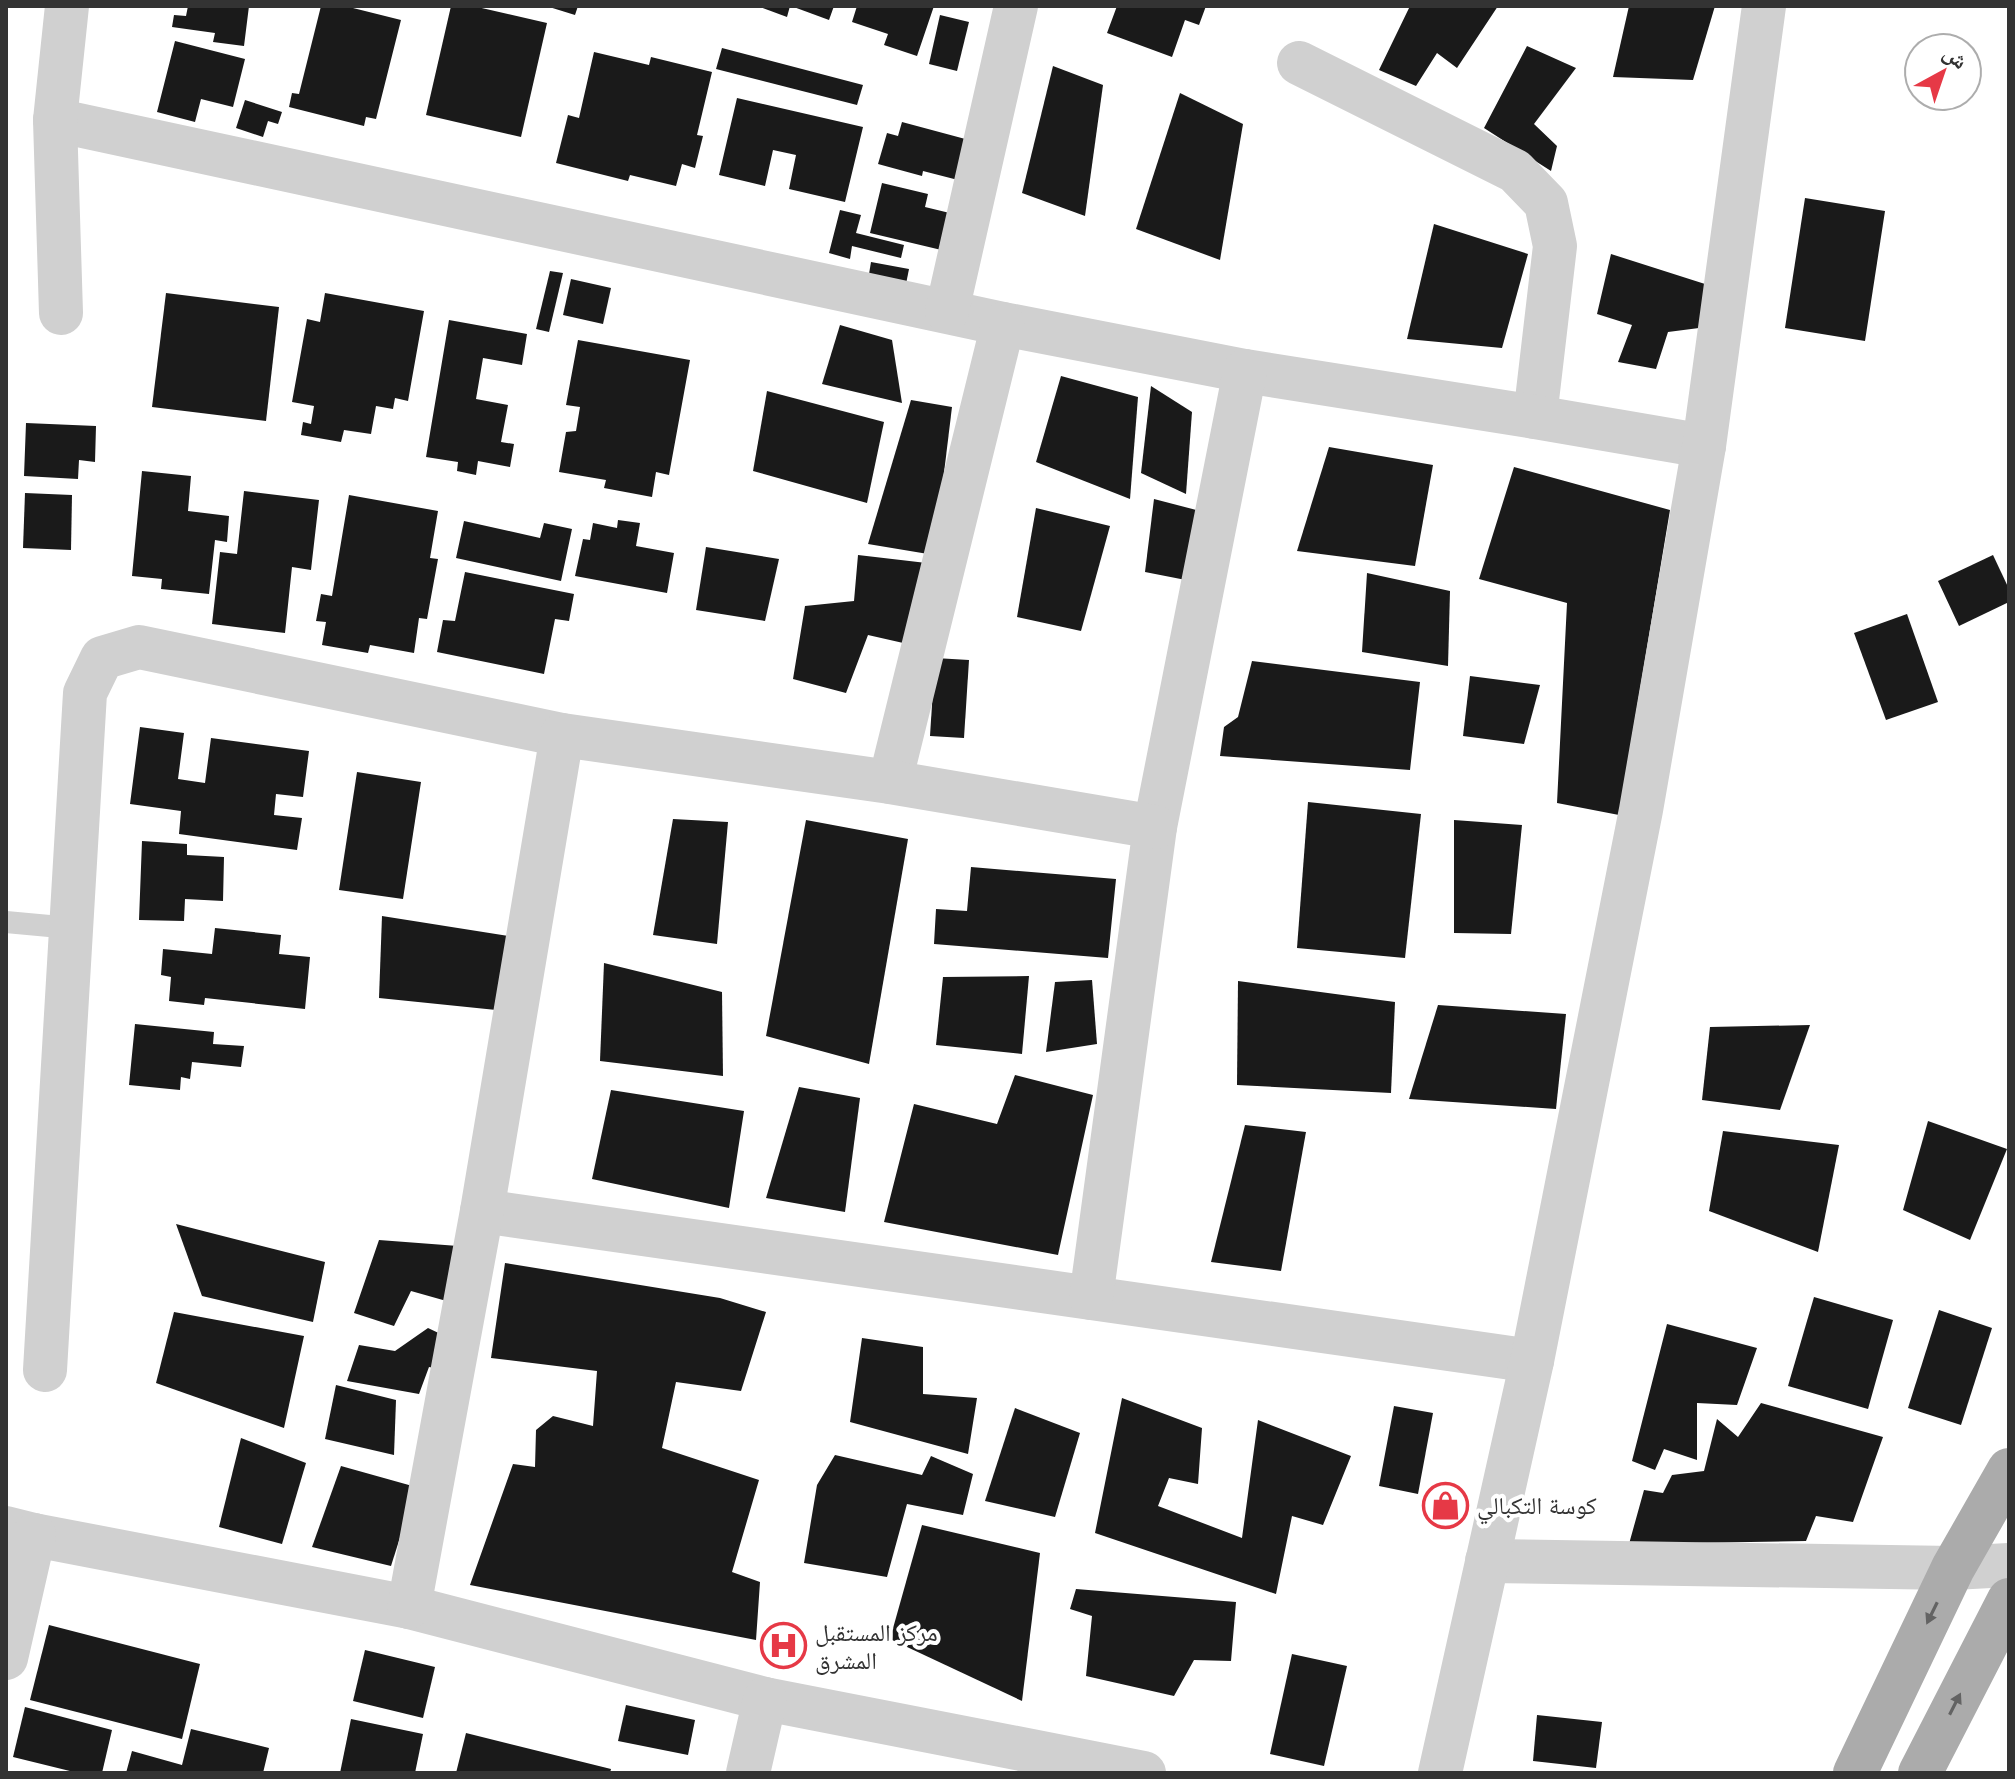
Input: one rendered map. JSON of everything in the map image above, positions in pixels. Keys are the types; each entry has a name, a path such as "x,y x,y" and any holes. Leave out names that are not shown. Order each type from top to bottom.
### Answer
{"main road":[{"path":"1855,1773 1953,1568 2009,1470"},
{"path":"1920,1773 2009,1600"}],"street":[{"path":"61,313 55,120 67,6"},
{"path":"947,311 1016,6"},
{"path":"1440,1773 1532,1361 1641,810 1704,446 1764,6"},
{"path":"1299,63 1515,171 1546,203 1555,246 1535,417"},
{"path":"55,120 1003,324 1245,371 1704,446"},
{"path":"890,782 1003,324"},
{"path":"1091,1298 1155,827 1245,371"},
{"path":"45,1370 85,693 102,658 139,647 562,735 890,782 1155,827"},
{"path":"409,1607 482,1211 562,735"},
{"path":"482,1211 1532,1361"},
{"path":"6,1658 20,1532 409,1607 1012,1761 1144,1773"},
{"path":"1487,1561 1953,1568 2009,1565"},
{"path":"748,1773 765,1699"}],"lane":[{"path":"6,922 71,928"}],"building":[{"path":"188,6 249,6 244,46 213,42 215,33 172,27 174,15 186,16"},
{"path":"321,6 345,6 401,20 376,119 366,117 364,126 289,107 292,93 299,94"},
{"path":"451,6 473,6 547,23 521,137 426,115"},
{"path":"546,6 578,6 575,15"},
{"path":"757,6 790,6 787,17"},
{"path":"791,6 834,6 829,20"},
{"path":"857,6 934,6 917,56 884,45 888,34 852,22"},
{"path":"1117,6 1206,6 1199,25 1185,20 1172,57 1107,33"},
{"path":"1410,6 1498,6 1457,68 1437,53 1416,86 1379,70"},
{"path":"1629,6 1715,6 1693,80 1613,77"},
{"path":"940,15 969,22 957,71 929,64"},
{"path":"175,41 245,59 233,107 201,99 195,122 157,112"},
{"path":"1527,46 1576,68 1534,124 1557,146 1551,171 1484,128"},
{"path":"722,48 863,85 857,105 716,69"},
{"path":"594,52 649,65 651,57 712,72 697,135 703,136 695,168 682,164 676,186 630,175 628,181 556,163 568,115 579,118"},
{"path":"1053,66 1103,85 1085,216 1022,193"},
{"path":"1180,93 1243,124 1220,260 1136,229"},
{"path":"737,98 863,127 845,202 789,189 796,155 773,150 765,186 719,175"},
{"path":"245,100 282,112 278,124 268,121 263,137 236,128"},
{"path":"902,122 969,140 958,180 923,171 922,176 878,164 887,133 898,136"},
{"path":"882,183 928,194 925,207 962,216 954,253 870,233"},
{"path":"1805,198 1885,211 1865,341 1785,328"},
{"path":"840,210 861,215 856,233 904,245 901,258 852,246 850,259 829,253"},
{"path":"1434,224 1528,254 1502,348 1407,339"},
{"path":"1611,254 1705,284 1699,328 1668,332 1656,369 1618,362 1632,325 1597,314"},
{"path":"871,262 909,269 905,289 868,280"},
{"path":"550,271 563,273 549,332 536,329"},
{"path":"571,279 611,288 603,324 563,315"},
{"path":"166,293 279,307 266,421 152,407"},
{"path":"325,293 424,311 408,401 395,398 393,409 376,406 371,434 344,430 341,442 301,435 303,422 311,424 314,406 292,402 307,319 320,322"},
{"path":"449,320 527,334 522,365 483,358 476,399 508,405 501,442 514,444 510,467 478,461 476,475 457,471 458,462 426,457"},
{"path":"840,325 892,340 902,403 822,384"},
{"path":"578,340 690,360 669,475 656,472 652,497 604,488 606,480 559,472 566,432 576,431 580,407 566,405"},
{"path":"1061,376 1138,397 1130,499 1036,462"},
{"path":"1151,386 1192,412 1186,494 1141,473"},
{"path":"767,391 884,422 867,503 753,471"},
{"path":"911,400 952,407 934,555 868,544"},
{"path":"26,423 96,426 95,462 79,460 78,479 24,476"},
{"path":"1329,447 1433,465 1415,566 1297,551"},
{"path":"1514,467 1670,510 1619,815 1557,803 1567,603 1479,579"},
{"path":"142,471 191,476 188,511 229,516 227,542 215,540 209,594 161,589 162,579 132,576"},
{"path":"244,491 319,500 311,570 292,567 285,633 212,624 220,552 237,554"},
{"path":"25,493 72,495 71,550 23,548"},
{"path":"349,495 438,511 430,558 438,559 427,619 419,618 414,653 370,645 368,653 322,645 326,622 316,621 321,594 332,596"},
{"path":"1154,499 1204,512 1196,582 1145,572"},
{"path":"1036,508 1110,526 1081,631 1017,617"},
{"path":"618,520 640,523 636,546 674,553 667,593 575,576 583,539 590,540 593,523 617,528"},
{"path":"464,521 540,538 544,523 572,529 561,581 456,558"},
{"path":"706,547 779,559 765,621 696,610"},
{"path":"858,555 935,564 912,645 868,635 846,693 793,679 805,606 854,601"},
{"path":"1993,555 2009,589 2009,602 1959,626 1938,581"},
{"path":"465,572 574,594 569,621 555,619 544,674 437,652 443,620 455,621"},
{"path":"1367,573 1450,591 1448,666 1362,652"},
{"path":"1907,614 1938,702 1886,720 1854,633"},
{"path":"935,658 969,660 964,738 930,736"},
{"path":"1252,661 1420,682 1410,770 1220,756 1224,727 1238,717"},
{"path":"1470,676 1540,685 1524,744 1463,736"},
{"path":"140,727 184,733 178,779 205,783 211,738 309,751 303,797 276,794 274,815 302,818 297,850 179,834 181,811 130,804"},
{"path":"357,772 421,782 403,899 339,890"},
{"path":"1308,802 1421,814 1405,958 1297,948"},
{"path":"673,819 728,822 717,944 653,935"},
{"path":"806,820 908,839 869,1064 766,1036"},
{"path":"1454,820 1522,825 1511,934 1454,933"},
{"path":"142,841 187,844 187,855 224,857 223,901 185,899 184,921 139,920"},
{"path":"971,867 1116,879 1108,958 934,944 936,909 967,911"},
{"path":"382,916 515,937 506,1011 379,998"},
{"path":"215,928 281,935 279,954 310,957 305,1009 205,998 204,1005 169,1001 171,977 161,975 163,949 212,954"},
{"path":"604,963 722,992 723,1076 600,1061"},
{"path":"1029,976 1022,1054 936,1045 943,977"},
{"path":"1092,980 1097,1044 1046,1052 1055,982"},
{"path":"1238,981 1395,1002 1391,1093 1237,1085"},
{"path":"1438,1005 1566,1014 1556,1109 1409,1099"},
{"path":"135,1024 214,1032 213,1044 244,1046 241,1067 192,1062 190,1079 181,1077 180,1090 129,1085"},
{"path":"1810,1025 1780,1110 1702,1100 1710,1027"},
{"path":"1015,1075 1093,1095 1058,1255 884,1222 914,1104 997,1124"},
{"path":"799,1087 860,1098 845,1212 766,1198"},
{"path":"611,1090 744,1111 729,1208 592,1179"},
{"path":"1928,1121 2007,1149 1970,1240 1903,1210"},
{"path":"1245,1125 1306,1132 1281,1271 1211,1262"},
{"path":"1723,1131 1839,1145 1818,1252 1709,1211"},
{"path":"176,1224 325,1262 313,1322 202,1296"},
{"path":"379,1240 458,1246 450,1302 411,1291 394,1326 354,1313"},
{"path":"505,1263 720,1298 766,1312 741,1391 676,1382 662,1448 759,1480 732,1572 760,1582 756,1640 470,1585 513,1464 535,1467 536,1430 553,1416 593,1426 597,1371 491,1358"},
{"path":"1814,1297 1893,1320 1868,1409 1788,1386"},
{"path":"1939,1310 1992,1328 1961,1425 1908,1408"},
{"path":"174,1312 304,1336 284,1428 156,1383"},
{"path":"1667,1324 1757,1348 1737,1405 1697,1403 1697,1460 1664,1449 1655,1470 1632,1461"},
{"path":"428,1328 447,1337 444,1370 429,1367 419,1394 347,1381 359,1345 395,1351"},
{"path":"862,1338 923,1347 923,1394 977,1398 968,1454 850,1422"},
{"path":"336,1385 396,1400 394,1455 325,1439"},
{"path":"1122,1398 1202,1428 1198,1484 1169,1478 1158,1506 1242,1538 1258,1420 1351,1456 1323,1525 1292,1516 1276,1594 1095,1533"},
{"path":"1761,1403 1883,1437 1853,1522 1816,1516 1806,1541 1629,1544 1644,1490 1663,1493 1672,1475 1704,1471 1717,1419 1738,1437"},
{"path":"1394,1406 1433,1413 1418,1494 1379,1486"},
{"path":"1015,1408 1080,1433 1055,1517 985,1501"},
{"path":"241,1438 306,1463 282,1544 219,1527"},
{"path":"835,1455 922,1475 931,1456 973,1474 963,1515 907,1504 887,1577 804,1563 817,1485"},
{"path":"341,1466 416,1487 391,1566 312,1547"},
{"path":"922,1525 1040,1553 1022,1701 890,1639"},
{"path":"1076,1589 1236,1602 1231,1661 1194,1660 1174,1696 1086,1676 1092,1616 1070,1609"},
{"path":"49,1625 200,1664 182,1739 30,1700"},
{"path":"365,1650 435,1667 423,1718 353,1701"},
{"path":"1292,1654 1347,1666 1324,1766 1270,1754"},
{"path":"626,1705 695,1720 688,1755 618,1741"},
{"path":"25,1707 112,1730 102,1773 78,1773 13,1757"},
{"path":"1537,1715 1602,1722 1596,1768 1533,1761"},
{"path":"351,1719 423,1734 415,1773 340,1773"},
{"path":"191,1729 269,1748 263,1773 126,1773 132,1751 182,1765"},
{"path":"466,1733 611,1769 610,1773 456,1773"}],"place":[{"name":"كوسة التكبالي","path":"1446,1505"},
{"name":"مركز المستقبل المشرق","path":"784,1646"}]}
